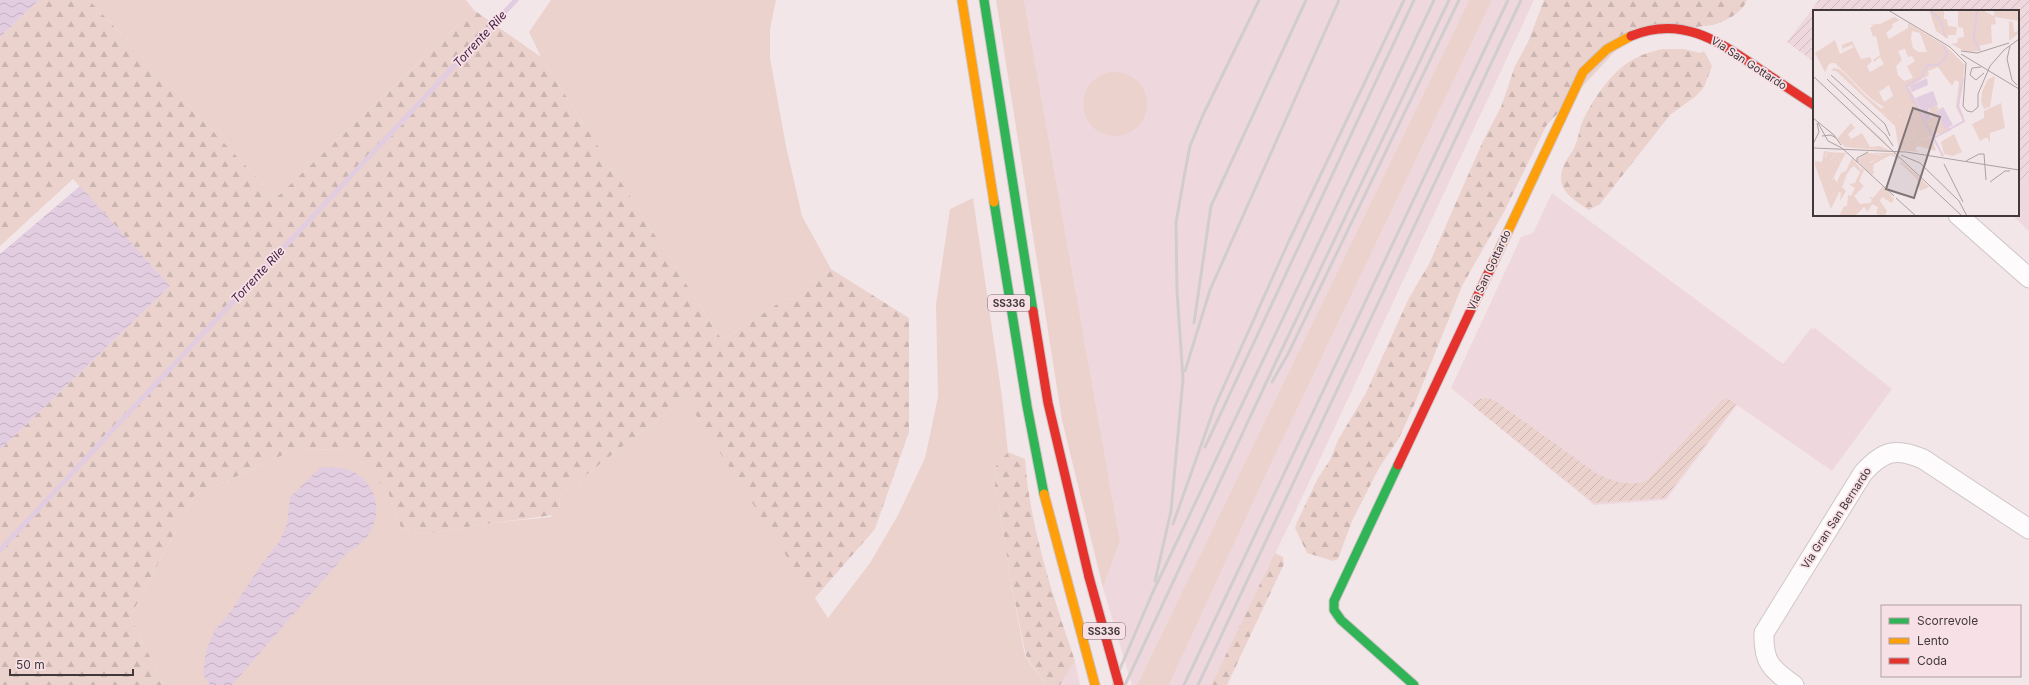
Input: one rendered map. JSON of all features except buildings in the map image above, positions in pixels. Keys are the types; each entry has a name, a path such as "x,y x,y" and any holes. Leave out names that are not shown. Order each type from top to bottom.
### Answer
{"main road":[{"name":"SS336","path":"962,0 1027,406 1045,499 1095,685"},
{"name":"SS336","path":"984,0 1048,403 1089,577 1119,685"},
{"name":"Via San Gottardo","path":"1414,685 1341,620 1334,610 1334,601 1583,72 1601,52 1627,37 1658,29 1687,29 1705,35 1724,45 1813,104"}],"street":[{"path":"1959,216 2029,278"},
{"name":"Via Gran San Bernardo","path":"1794,685 1778,673 1768,662 1763,649 1764,633 1863,473 1878,458 1890,452 1910,454 1923,460 2029,529"}],"shaded area":[{"path":"1024,0 1469,0 1137,685 1132,685 1103,588 1120,541"},
{"path":"1492,0 1534,0 1291,521 1211,685 1169,685 1269,468"},
{"path":"1819,0 2029,0 2029,173 2019,188 2019,10 1813,10 1813,61 1787,42"},
{"path":"2029,173 2029,231 2013,216 2019,216 2019,188"},
{"path":"1552,193 1783,364 1811,328 1815,328 1892,389 1832,471 1737,405 1666,500 1594,505 1451,388 1521,237 1533,233"},
{"path":"1075,661 1080,685 1060,685"}],"green space":[{"path":"39,0 89,0 276,198 474,10 541,57 722,340 831,269 909,318 909,432 875,529 814,599 685,398 560,495 559,507 554,515 425,534 402,530 388,492 349,450 296,449 194,496 130,617 164,685 0,685 0,450 170,286 73,179 0,246 0,37"},
{"path":"89,0 466,0 474,10 276,198"},
{"path":"551,0 776,0 770,29 770,58 786,146 802,216 831,269 722,340 541,57 529,32"},
{"path":"996,0 1024,0 1120,541 1103,588 1062,420"},
{"path":"1469,0 1492,0 1269,468 1169,685 1137,685"},
{"path":"1544,0 1747,0 1742,9 1733,16 1723,22 1713,25 1630,35 1546,126 1504,212 1462,286 1415,403 1399,438 1379,468 1352,521 1338,559 1333,561 1307,553 1295,528 1297,522 1318,478 1330,460 1338,440 1366,393 1409,298 1429,264 1483,141 1501,107 1515,66 1528,42"},
{"path":"1663,49 1684,49 1700,53 1704,51 1712,66 1704,87 1696,96 1670,115 1600,204 1589,210 1567,194 1561,179 1562,169 1575,146 1581,125 1601,90 1622,67 1641,55"},
{"path":"1115,72 1133,77 1138,81 1142,86 1147,104 1142,122 1138,127 1133,131 1115,136 1097,131 1092,127 1088,122 1083,104 1088,86 1092,81 1097,77"},
{"path":"973,198 1002,397 1008,452 996,466 995,486 1010,578 1025,656 1046,685 164,685 130,617 194,496 296,449 349,450 388,492 402,530 425,534 492,523 551,517 559,507 560,495 685,398 828,618 870,563 898,515 925,458 938,397 936,304 950,209"},
{"path":"1486,398 1494,400 1596,473 1608,479 1628,483 1647,480 1722,400 1727,398 1736,404 1665,498 1594,503 1472,405 1480,399"},
{"path":"1008,452 1025,459 1037,536 1051,587 1075,661 1060,685 1046,685 1026,656 1010,578 995,486 996,466"},
{"path":"1275,553 1283,557 1284,564 1227,685 1211,685"}],"water":[{"path":"0,0 39,0 0,37"},
{"path":"80,186 170,286 0,450 0,254"},
{"path":"321,467 349,470 359,475 366,482 372,490 375,499 375,519 372,529 359,545 345,555 232,685 210,685 203,674 206,651 215,630 230,612 263,562 279,542 287,524 290,497"}],"waterway":[{"name":"Torrente Rile","path":"0,550 516,0"}],"railway":[{"path":"1155,581 1171,511 1183,379 1177,291 1176,223 1184,177 1190,146 1203,115 1259,0"},
{"path":"1194,323 1211,206 1306,0"},
{"path":"1185,371 1210,290 1339,0"},
{"path":"1173,524 1215,406 1288,243 1404,0"},
{"path":"1205,447 1414,0"},
{"path":"1113,685 1152,594 1434,0"},
{"path":"1125,685 1273,368 1449,0"},
{"path":"1272,382 1288,354 1459,0"},
{"path":"1184,685 1508,0"},
{"path":"1198,685 1521,0"}],"traffic: fast":[{"path":"984,0 1033,311"},
{"path":"994,202 1027,406 1044,494"},
{"path":"1398,465 1334,601 1334,610 1341,620 1414,685"}],"traffic: slow":[{"path":"962,0 994,202"},
{"path":"1494,261 1583,72 1607,49 1631,36"},
{"path":"1044,494 1095,685"}],"traffic: jam":[{"path":"1631,36 1649,30 1667,28 1699,34 1714,40 1813,104"},
{"path":"1398,465 1494,261"},
{"path":"1033,311 1048,403 1089,577"},
{"path":"1089,577 1119,685"}]}
